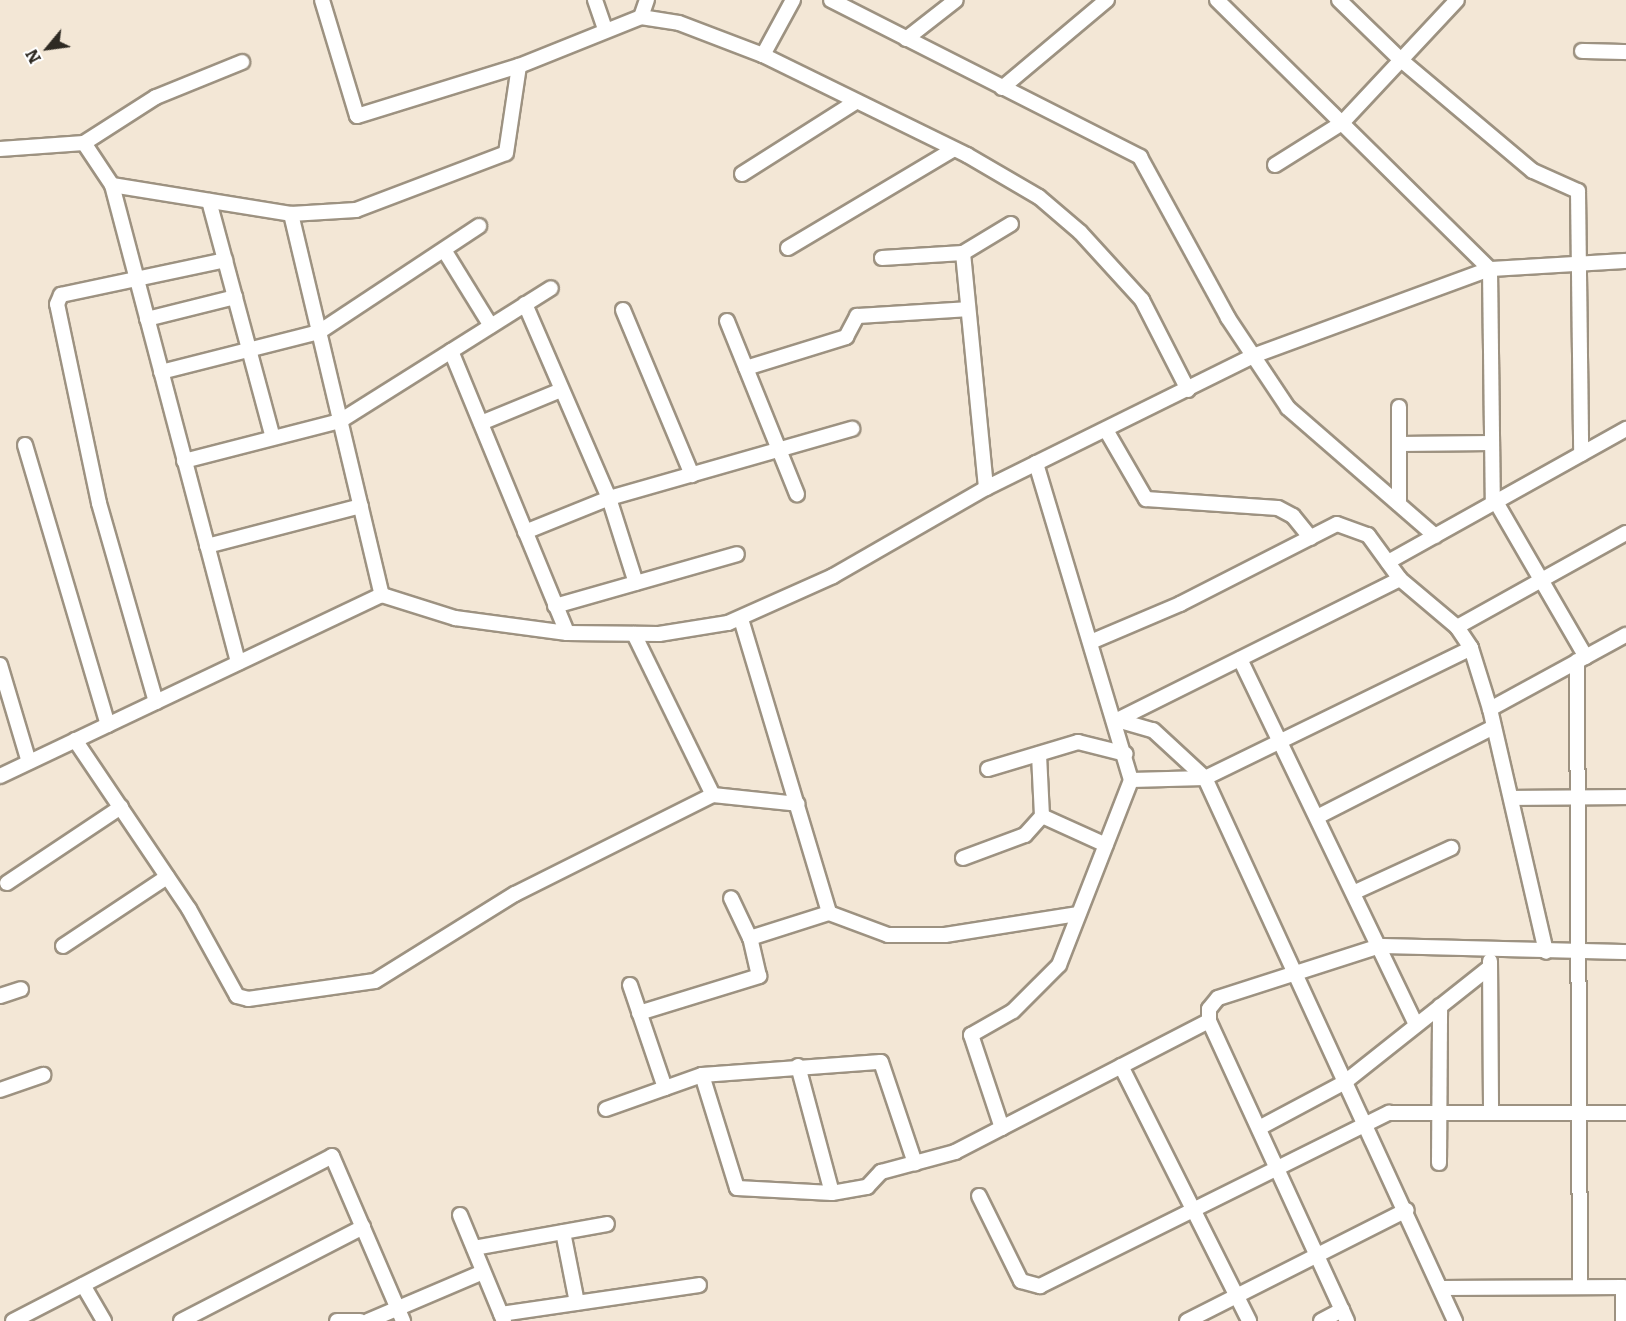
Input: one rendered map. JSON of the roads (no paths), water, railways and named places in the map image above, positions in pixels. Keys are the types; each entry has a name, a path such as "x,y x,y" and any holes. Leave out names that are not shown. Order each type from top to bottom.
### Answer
{"street":[{"path":"322,0 357,116 519,66 605,29 641,17 679,23 763,55 1039,197 1080,232 1142,300 1188,390"},
{"path":"595,0 605,29"},
{"path":"641,17 646,0"},
{"path":"763,55 793,0"},
{"path":"831,0 1140,157 1253,356 1288,408 1435,536"},
{"path":"906,39 956,0"},
{"path":"1002,88 1107,0"},
{"path":"1217,0 1490,269 1494,503 1542,580 1582,659 1578,798 1580,1287"},
{"path":"1339,0 1401,60 1533,171 1578,191 1581,262 1581,454"},
{"path":"1275,165 1342,123 1457,0"},
{"path":"1582,51 1626,52"},
{"path":"0,149 84,143 156,97 242,62"},
{"path":"112,185 291,214 356,210 506,153 519,66"},
{"path":"742,174 855,103"},
{"path":"84,143 112,185 238,663"},
{"path":"788,249 951,151"},
{"path":"209,201 273,438"},
{"path":"291,214 382,595"},
{"path":"882,258 963,253 1011,224"},
{"path":"161,372 319,332 479,226"},
{"path":"444,250 492,326"},
{"path":"963,253 986,488"},
{"path":"156,702 99,503 57,304 61,295 136,281 225,260"},
{"path":"0,776 382,595 454,618 567,633 633,634 741,619 833,576 986,488 1253,356 1490,269 1626,261"},
{"path":"184,461 340,421 551,288"},
{"path":"147,319 235,297"},
{"path":"525,304 609,498 636,583"},
{"path":"746,368 846,337 857,316 967,309"},
{"path":"623,310 692,475"},
{"path":"727,321 797,494"},
{"path":"451,351 567,633"},
{"path":"481,423 561,390"},
{"path":"1399,407 1399,504"},
{"path":"525,532 609,498 852,429"},
{"path":"1388,562 1626,429"},
{"path":"1106,430 1146,500 1278,508 1311,538"},
{"path":"1399,444 1492,443"},
{"path":"25,445 108,725"},
{"path":"1002,1128 971,1035 1013,1011 1059,965 1131,780 1117,720 1036,464"},
{"path":"207,546 361,506"},
{"path":"1093,641 1337,524 1368,535 1400,579 1457,627 1470,648 1490,709 1546,952"},
{"path":"1457,627 1626,533"},
{"path":"555,606 737,554"},
{"path":"1117,720 1400,579"},
{"path":"741,619 829,913"},
{"path":"633,634 713,795"},
{"path":"1490,709 1626,635"},
{"path":"1131,780 1205,778 1470,648"},
{"path":"1240,658 1283,740 1416,1025"},
{"path":"0,665 29,762"},
{"path":"1117,720 1154,730 1205,778 1292,971 1407,1210 1455,1321"},
{"path":"1319,816 1494,727"},
{"path":"75,740 167,877 237,996 248,999 375,981 515,894 713,795 798,804"},
{"path":"988,769 1078,742 1126,754"},
{"path":"963,858 1025,835 1042,816 1039,754"},
{"path":"1510,798 1626,797"},
{"path":"7,883 121,807"},
{"path":"1042,816 1106,845"},
{"path":"1355,892 1451,848"},
{"path":"63,946 167,877"},
{"path":"639,1013 759,976 750,938 731,898"},
{"path":"750,938 829,913 888,935 945,935 1078,914"},
{"path":"1321,1321 1345,1316 1209,1021 1209,1009 1218,998 1292,971 1380,946 1490,960 1546,952 1626,952"},
{"path":"1259,1128 1345,1082 1440,1006 1490,960"},
{"path":"1490,960 1491,1113"},
{"path":"630,985 665,1088"},
{"path":"0,996 21,988"},
{"path":"1439,1163 1440,1006"},
{"path":"702,1075 737,1188 832,1193 867,1187 881,1172 955,1152 1209,1021"},
{"path":"606,1109 702,1075 798,1066 881,1062 915,1163"},
{"path":"798,1066 832,1193"},
{"path":"1120,1066 1249,1321"},
{"path":"0,1090 44,1075"},
{"path":"979,1196 1027,1287 1040,1286 1194,1213 1389,1113 1626,1113"},
{"path":"13,1321 332,1156 400,1315"},
{"path":"1187,1321 1407,1210"},
{"path":"460,1215 502,1318 577,1303 699,1285"},
{"path":"474,1248 607,1224"},
{"path":"181,1321 363,1227"},
{"path":"563,1232 577,1303"},
{"path":"368,1321 400,1315 483,1272"},
{"path":"83,1285 104,1321"},
{"path":"1441,1288 1623,1287 1623,1320"},
{"path":"337,1321 360,1321"}]}
